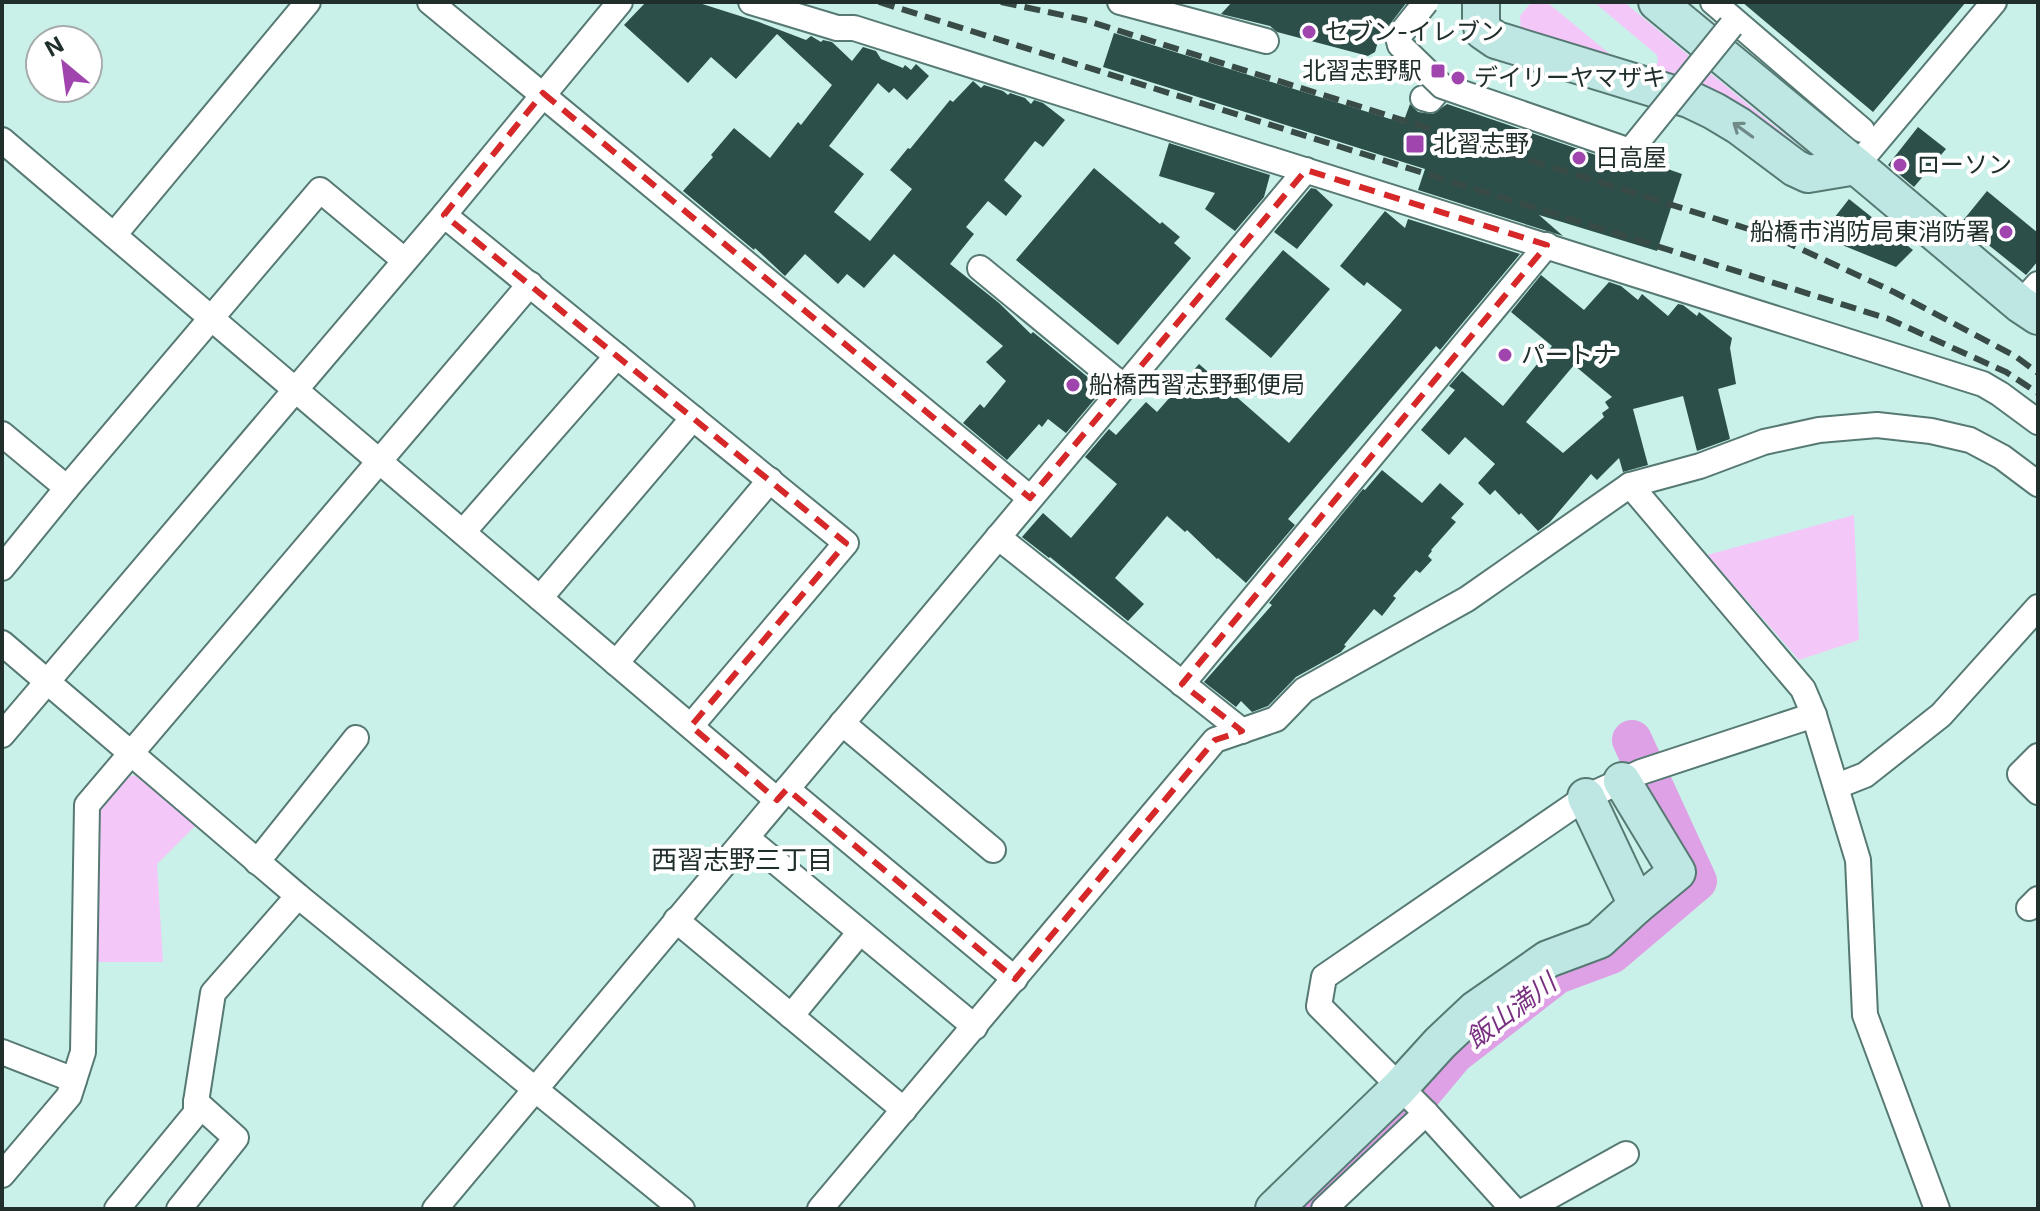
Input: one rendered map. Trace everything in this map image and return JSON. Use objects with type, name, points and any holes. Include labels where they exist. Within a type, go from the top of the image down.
[{"type":"street","points":[[114,235],[308,2]]},
{"type":"street","points":[[430,2],[1030,498]]},
{"type":"street","points":[[2,735],[444,215],[620,2]]},
{"type":"street","points":[[751,2],[837,28],[854,28],[1983,384],[2038,422]]},
{"type":"street","points":[[1120,2],[1196,11],[1266,41]]},
{"type":"street","points":[[1426,2],[1398,37],[1400,45],[1433,92],[1630,151],[1731,26]]},
{"type":"street","points":[[1481,2],[1483,31],[1496,40],[1689,99],[1739,126],[1808,174],[1856,166],[1994,2]]},
{"type":"street","points":[[1657,2],[1856,166],[2032,301]]},
{"type":"street","points":[[1713,2],[1862,130]]},
{"type":"street","points":[[2,140],[691,726],[1015,979]]},
{"type":"street","points":[[435,1209],[1306,170]]},
{"type":"street","points":[[2,568],[320,190],[404,260]]},
{"type":"street","points":[[444,215],[846,543],[691,726]]},
{"type":"street","points":[[1182,684],[1547,245]]},
{"type":"street","points":[[980,268],[1124,387]]},
{"type":"street","points":[[2,1175],[69,1096],[83,1052],[87,805],[530,284]]},
{"type":"street","points":[[463,532],[617,356]]},
{"type":"street","points":[[540,598],[693,418]]},
{"type":"street","points":[[820,1209],[1215,740],[1276,719],[1304,690],[1467,599],[1630,485],[1700,466],[1764,442],[1819,430],[1877,425],[1931,431],[1970,440],[2002,457],[2038,484]]},
{"type":"street","points":[[2,434],[67,488]]},
{"type":"street","points":[[616,663],[770,480]]},
{"type":"street","points":[[1630,485],[1803,689],[1837,786],[1858,860],[1865,1015],[1937,1209]]},
{"type":"street","points":[[998,537],[1242,731]]},
{"type":"street","points":[[1837,786],[1865,775],[1941,715],[2038,607]]},
{"type":"street","points":[[2,643],[257,862],[682,1209]]},
{"type":"street","points":[[1513,1209],[1319,1006],[1324,977],[1586,797],[1640,773],[1814,715]]},
{"type":"street","points":[[842,723],[993,850]]},
{"type":"street","points":[[257,862],[356,738]]},
{"type":"street","points":[[2038,756],[2020,774],[2038,792]]},
{"type":"street","points":[[1324,1209],[1411,1099],[1440,1043],[1475,1010],[1548,959],[1599,940],[1677,872],[1640,773]]},
{"type":"street","points":[[1586,797],[1637,905]]},
{"type":"street","points":[[747,838],[975,1027]]},
{"type":"street","points":[[117,1209],[196,1113],[213,993],[298,896]]},
{"type":"street","points":[[676,920],[904,1110]]},
{"type":"street","points":[[791,1016],[860,932]]},
{"type":"street","points":[[2,1052],[74,1080]]},
{"type":"street","points":[[1274,1209],[1411,1099]]},
{"type":"street","points":[[179,1209],[236,1138],[196,1102]]},
{"type":"street","points":[[1527,1209],[1626,1154]]},
{"type":"highlighted area","points":[[543,93],[1030,498],[1306,170],[1547,245],[1182,684],[1242,731],[1215,740],[1015,979],[787,789],[777,800],[691,726],[846,543],[444,215]]},
{"type":"shaded area","points":[[1536,2],[1548,3],[1617,60],[1521,30],[1520,16]]},
{"type":"shaded area","points":[[1594,2],[1624,2],[1796,144],[1790,151],[1651,71],[1658,62],[1657,55]]},
{"type":"shaded area","points":[[1854,515],[1859,640],[1799,660],[1707,555]]},
{"type":"shaded area","points":[[140,775],[197,824],[157,864],[163,962],[92,962],[96,810],[123,777]]},
{"type":"building","points":[[646,2],[696,2],[806,40],[811,36],[821,42],[832,42],[852,61],[863,47],[876,51],[881,59],[903,68],[905,65],[911,70],[916,64],[929,76],[907,100],[894,88],[889,93],[878,83],[829,146],[864,174],[834,212],[870,241],[912,189],[890,170],[950,100],[953,102],[973,81],[981,88],[984,85],[1008,95],[1010,93],[1025,98],[1031,104],[1034,100],[1043,103],[1065,120],[1043,147],[1035,141],[1004,180],[1022,196],[1006,216],[988,201],[966,227],[974,234],[950,264],[999,303],[1031,334],[1033,332],[1090,379],[1087,383],[1099,394],[1066,433],[1048,419],[1042,427],[1039,424],[1007,460],[963,423],[980,404],[984,408],[1006,381],[986,362],[1003,346],[894,254],[864,288],[847,274],[838,284],[805,254],[785,276],[683,191],[734,128],[770,158],[832,85],[777,34],[736,79],[711,57],[688,83],[624,25]]},
{"type":"building","points":[[1232,2],[1407,2],[1384,32],[1381,31],[1375,52],[1368,56],[1221,14]]},
{"type":"building","points":[[1742,2],[1966,2],[1873,112]]},
{"type":"building","points":[[1114,33],[1403,123],[1410,104],[1418,112],[1433,114],[1447,104],[1625,165],[1633,166],[1642,160],[1682,174],[1657,251],[1539,215],[1563,236],[1418,190],[1425,169],[1103,67]]},
{"type":"building","points":[[1918,127],[1946,149],[1914,187],[1888,165]]},
{"type":"building","points":[[1169,143],[1270,175],[1264,197],[1235,231],[1205,209],[1215,193],[1159,176]]},
{"type":"building","points":[[1094,168],[1180,237],[1174,243],[1191,258],[1118,345],[1016,260]]},
{"type":"building","points":[[1311,188],[1333,205],[1297,249],[1274,232]]},
{"type":"building","points":[[1987,191],[2038,233],[2038,261],[2026,275],[1961,223]]},
{"type":"building","points":[[1849,199],[1913,250],[1896,267],[1820,236]]},
{"type":"building","points":[[1385,211],[1405,228],[1408,219],[1520,254],[1440,350],[1436,346],[1288,519],[1295,525],[1246,583],[1167,516],[1115,578],[1144,604],[1128,621],[1022,537],[1043,513],[1071,538],[1117,484],[1085,457],[1109,429],[1116,435],[1146,402],[1157,412],[1199,364],[1289,443],[1402,310],[1367,282],[1364,286],[1340,266]]},
{"type":"building","points":[[1283,250],[1330,289],[1271,358],[1225,319]]},
{"type":"building","points":[[1541,275],[1584,310],[1609,282],[1621,286],[1638,300],[1642,294],[1668,316],[1678,304],[1697,316],[1699,312],[1732,338],[1730,348],[1736,384],[1718,389],[1730,439],[1697,451],[1683,396],[1633,409],[1648,465],[1623,472],[1619,458],[1597,480],[1591,474],[1550,522],[1538,531],[1495,490],[1490,495],[1478,483],[1495,464],[1465,437],[1449,455],[1421,430],[1455,390],[1449,386],[1462,371],[1503,406],[1552,346],[1511,312]],"holes":[[[1574,365],[1612,397],[1605,402],[1609,408],[1602,413],[1604,417],[1563,453],[1526,422]]]},
{"type":"building","points":[[1382,470],[1422,503],[1440,483],[1464,504],[1451,518],[1456,522],[1431,550],[1428,556],[1432,560],[1420,573],[1416,570],[1393,596],[1396,598],[1382,616],[1374,609],[1341,652],[1296,677],[1268,706],[1252,712],[1241,701],[1236,707],[1204,682],[1272,605],[1269,603]]},
{"type":"waterway","name":"飯山満川","points":[[1303,1209],[1408,1109],[1454,1054],[1557,974],[1611,954],[1697,881],[1632,740]]},
{"type":"railway","points":[[879,2],[1889,319],[2006,372],[2038,393]]},
{"type":"railway","points":[[1001,2],[1085,20],[1777,238],[1894,292],[2015,356],[2038,373]]},
{"type":"place","name":"セブン-イレブン","points":[[1309,32]]},
{"type":"place","name":"北習志野駅","points":[[1438,71]]},
{"type":"place","name":"デイリーヤマザキ","points":[[1458,78]]},
{"type":"place","name":"北習志野","points":[[1415,144]]},
{"type":"place","name":"日高屋","points":[[1579,158]]},
{"type":"place","name":"ローソン","points":[[1900,165]]},
{"type":"place","name":"船橋市消防局東消防署","points":[[2006,232]]},
{"type":"place","name":"パートナ","points":[[1505,355]]},
{"type":"place","name":"船橋西習志野郵便局","points":[[1073,385]]},
{"type":"district","name":"西習志野三丁目","points":[[742,860]]}]
